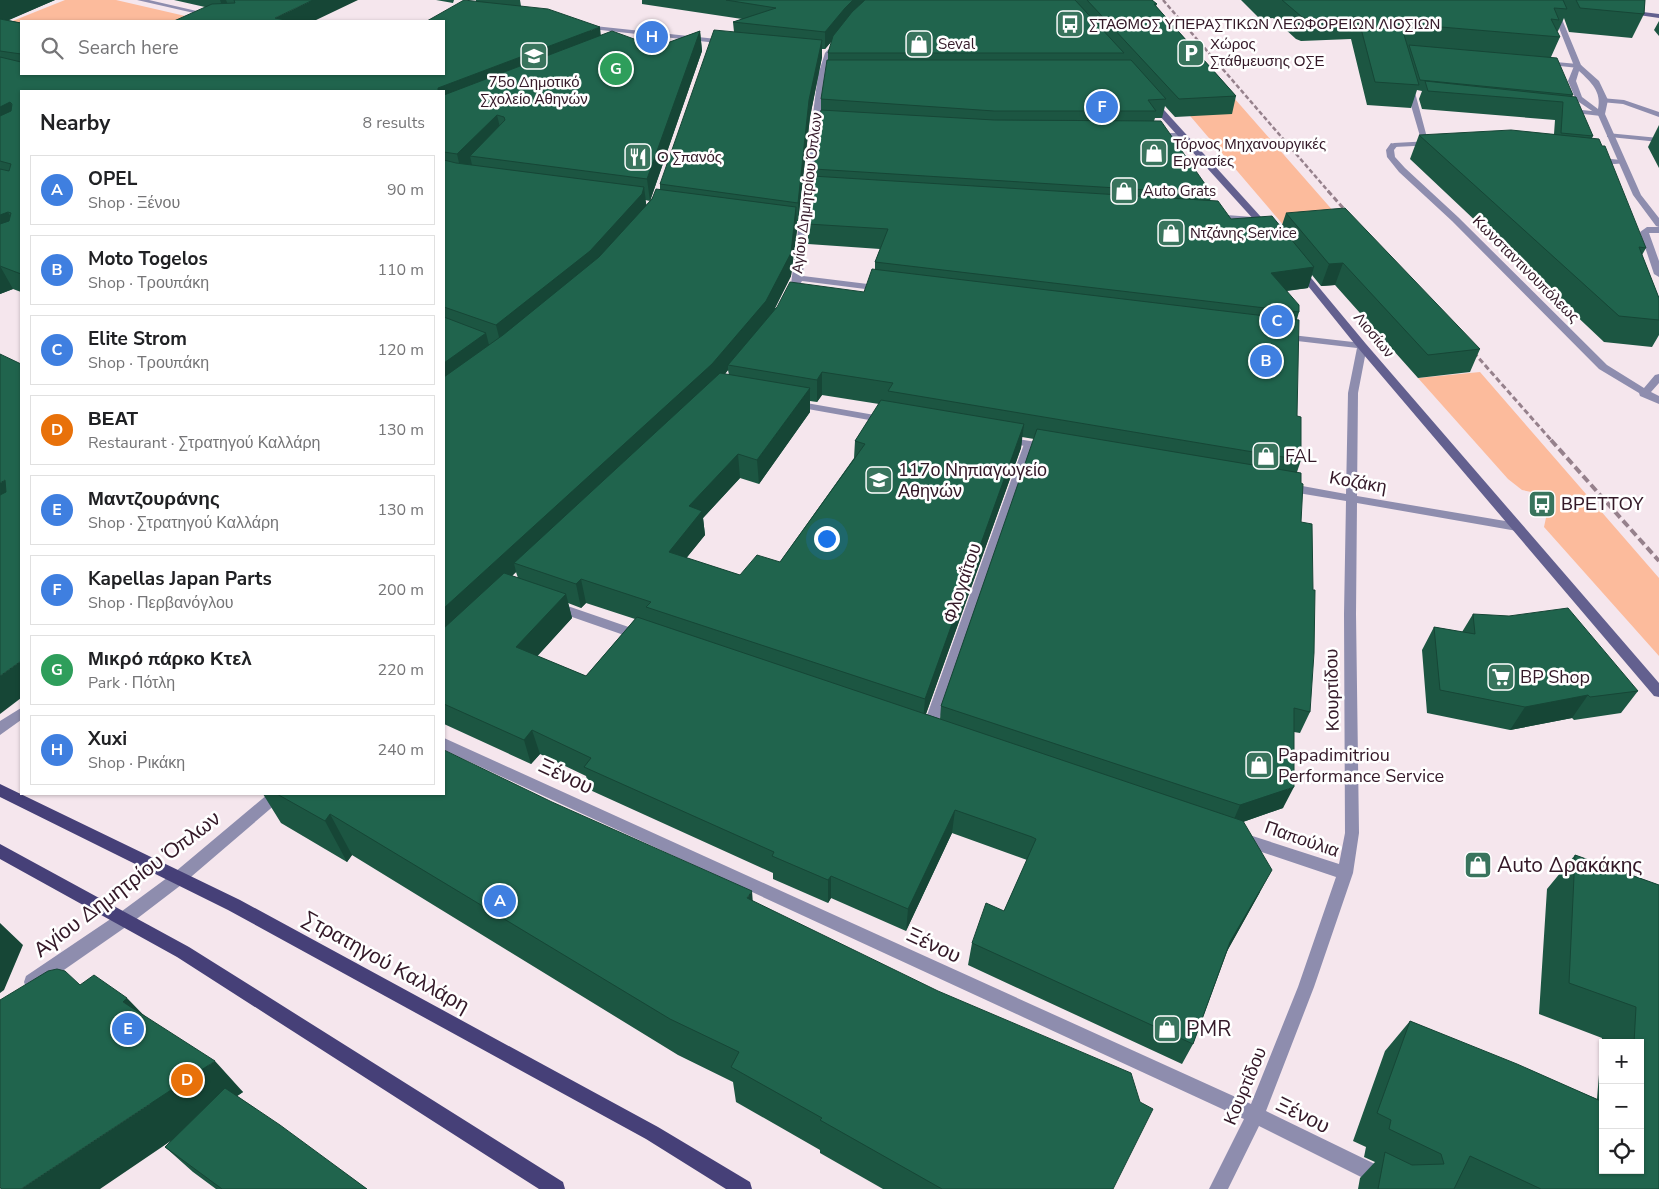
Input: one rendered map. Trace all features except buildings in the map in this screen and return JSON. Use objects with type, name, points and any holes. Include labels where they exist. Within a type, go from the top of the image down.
[{"type":"main road","points":[[1621,11],[1659,16]]},
{"type":"main road","points":[[1147,95],[1278,242]]},
{"type":"main road","name":"Λιοσίων","points":[[1290,257],[1362,346],[1659,692]]},
{"type":"main road","name":"Στρατηγού Καλλάρη","points":[[0,790],[180,877],[652,1133],[743,1189]]},
{"type":"main road","points":[[0,852],[184,952],[556,1189]]},
{"type":"street","points":[[140,0],[218,20],[229,13]]},
{"type":"street","points":[[1552,0],[1578,66],[1596,83],[1604,100],[1601,114]]},
{"type":"street","points":[[578,27],[731,43]]},
{"type":"street","points":[[629,41],[648,34]]},
{"type":"street","name":"Αγίου Δημητρίου Όπλων","points":[[791,294],[798,278],[798,226],[812,191],[819,123],[827,75],[823,53],[843,34]]},
{"type":"street","points":[[708,50],[712,41]]},
{"type":"street","points":[[1531,62],[1578,66]]},
{"type":"street","points":[[1578,66],[1572,81],[1579,98],[1601,114],[1637,194],[1659,224]]},
{"type":"street","points":[[1406,76],[1426,143],[1436,144]]},
{"type":"street","points":[[1412,94],[1421,95]]},
{"type":"street","points":[[1604,100],[1624,102],[1659,115]]},
{"type":"street","points":[[1554,109],[1601,114]]},
{"type":"street","points":[[1143,135],[1182,135]]},
{"type":"street","points":[[1610,135],[1659,140]]},
{"type":"street","name":"Κωνσταντινουπόλεως","points":[[1426,143],[1394,145],[1390,150],[1391,156],[1402,170],[1455,219],[1603,366],[1644,394],[1659,401]]},
{"type":"street","points":[[1582,158],[1621,162]]},
{"type":"street","points":[[1205,216],[1260,220]]},
{"type":"street","points":[[1659,230],[1647,230],[1644,235],[1659,274]]},
{"type":"street","points":[[798,278],[887,289]]},
{"type":"street","points":[[1275,336],[1362,346]]},
{"type":"street","name":"Κουρτίδου","points":[[1218,1189],[1255,1115],[1306,987],[1345,873],[1352,833],[1353,393],[1362,346]]},
{"type":"street","points":[[1644,394],[1659,377]]},
{"type":"street","points":[[787,403],[894,421]]},
{"type":"street","points":[[991,437],[1058,449]]},
{"type":"street","name":"Φλογαΐτου","points":[[928,733],[1030,444]]},
{"type":"street","name":"Κοζάκη","points":[[1270,485],[1517,526]]},
{"type":"street","points":[[546,603],[658,641]]},
{"type":"street","points":[[0,729],[20,714]]},
{"type":"street","name":"Ξένου","points":[[445,744],[1255,1115],[1405,1189]]},
{"type":"street","name":"Αγίου Δημητρίου Όπλων","points":[[16,994],[124,919],[180,877],[277,795]]},
{"type":"street","name":"Παπούλια","points":[[1225,833],[1345,873]]},
{"type":"shaded area","points":[[65,0],[116,0],[194,18],[190,20],[20,20],[20,40],[0,26]]},
{"type":"shaded area","points":[[1091,0],[1148,0],[1349,229],[1291,234]]},
{"type":"shaded area","points":[[1480,372],[1659,578],[1659,656],[1544,527],[1547,513],[1545,501],[1536,493],[1522,490],[1508,479],[1418,378]]},
{"type":"railway","points":[[1163,0],[1329,192]]},
{"type":"railway","points":[[1328,191],[1352,218]]},
{"type":"railway","points":[[1468,346],[1552,441]]},
{"type":"railway","points":[[1551,440],[1659,561]]},
{"type":"place","name":"ΣΤΑΘΜΟΣ ΥΠΕΡΑΣΤΙΚΩΝ ΛΕΩΦΟΡΕΙΩΝ ΛΙΟΣΙΩΝ","points":[[1070,24]]},
{"type":"place","name":"Xuxi","points":[[652,37]]},
{"type":"place","name":"Seval","points":[[919,44]]},
{"type":"place","name":"Χώρος Στάθμευσης ΟΣΕ","points":[[1191,53]]},
{"type":"place","name":"75ο Δημοτικό Σχολείο Αθηνών","points":[[534,56]]},
{"type":"place","name":"Μικρό πάρκο Κτελ","points":[[616,69]]},
{"type":"place","name":"Kapellas Japan Parts","points":[[1102,107]]},
{"type":"place","name":"Τόρνος Μηχανουργικές Εργασίες","points":[[1154,153]]},
{"type":"place","name":"Ο Σπανός","points":[[638,157]]},
{"type":"place","name":"Auto Grats","points":[[1124,191]]},
{"type":"place","name":"Ντζάνης Service","points":[[1171,233]]},
{"type":"place","name":"Elite Strom","points":[[1277,321]]},
{"type":"place","name":"Moto Togelos","points":[[1266,361]]},
{"type":"place","name":"FAL","points":[[1266,456]]},
{"type":"place","name":"117ο Νηπιαγωγείο Αθηνών","points":[[879,480]]},
{"type":"place","name":"ΒΡΕΤΤΟΥ","points":[[1542,504]]},
{"type":"place","name":"BP Shop","points":[[1501,677]]},
{"type":"place","name":"Papadimitriou Performance Service","points":[[1259,765]]},
{"type":"place","name":"Auto Δρακάκης","points":[[1478,865]]},
{"type":"place","name":"OPEL","points":[[500,901]]},
{"type":"place","name":"Μαντζουράνης","points":[[128,1029]]},
{"type":"place","name":"PMR","points":[[1167,1029]]},
{"type":"place","name":"ΒΕΑΤ","points":[[187,1080]]}]
